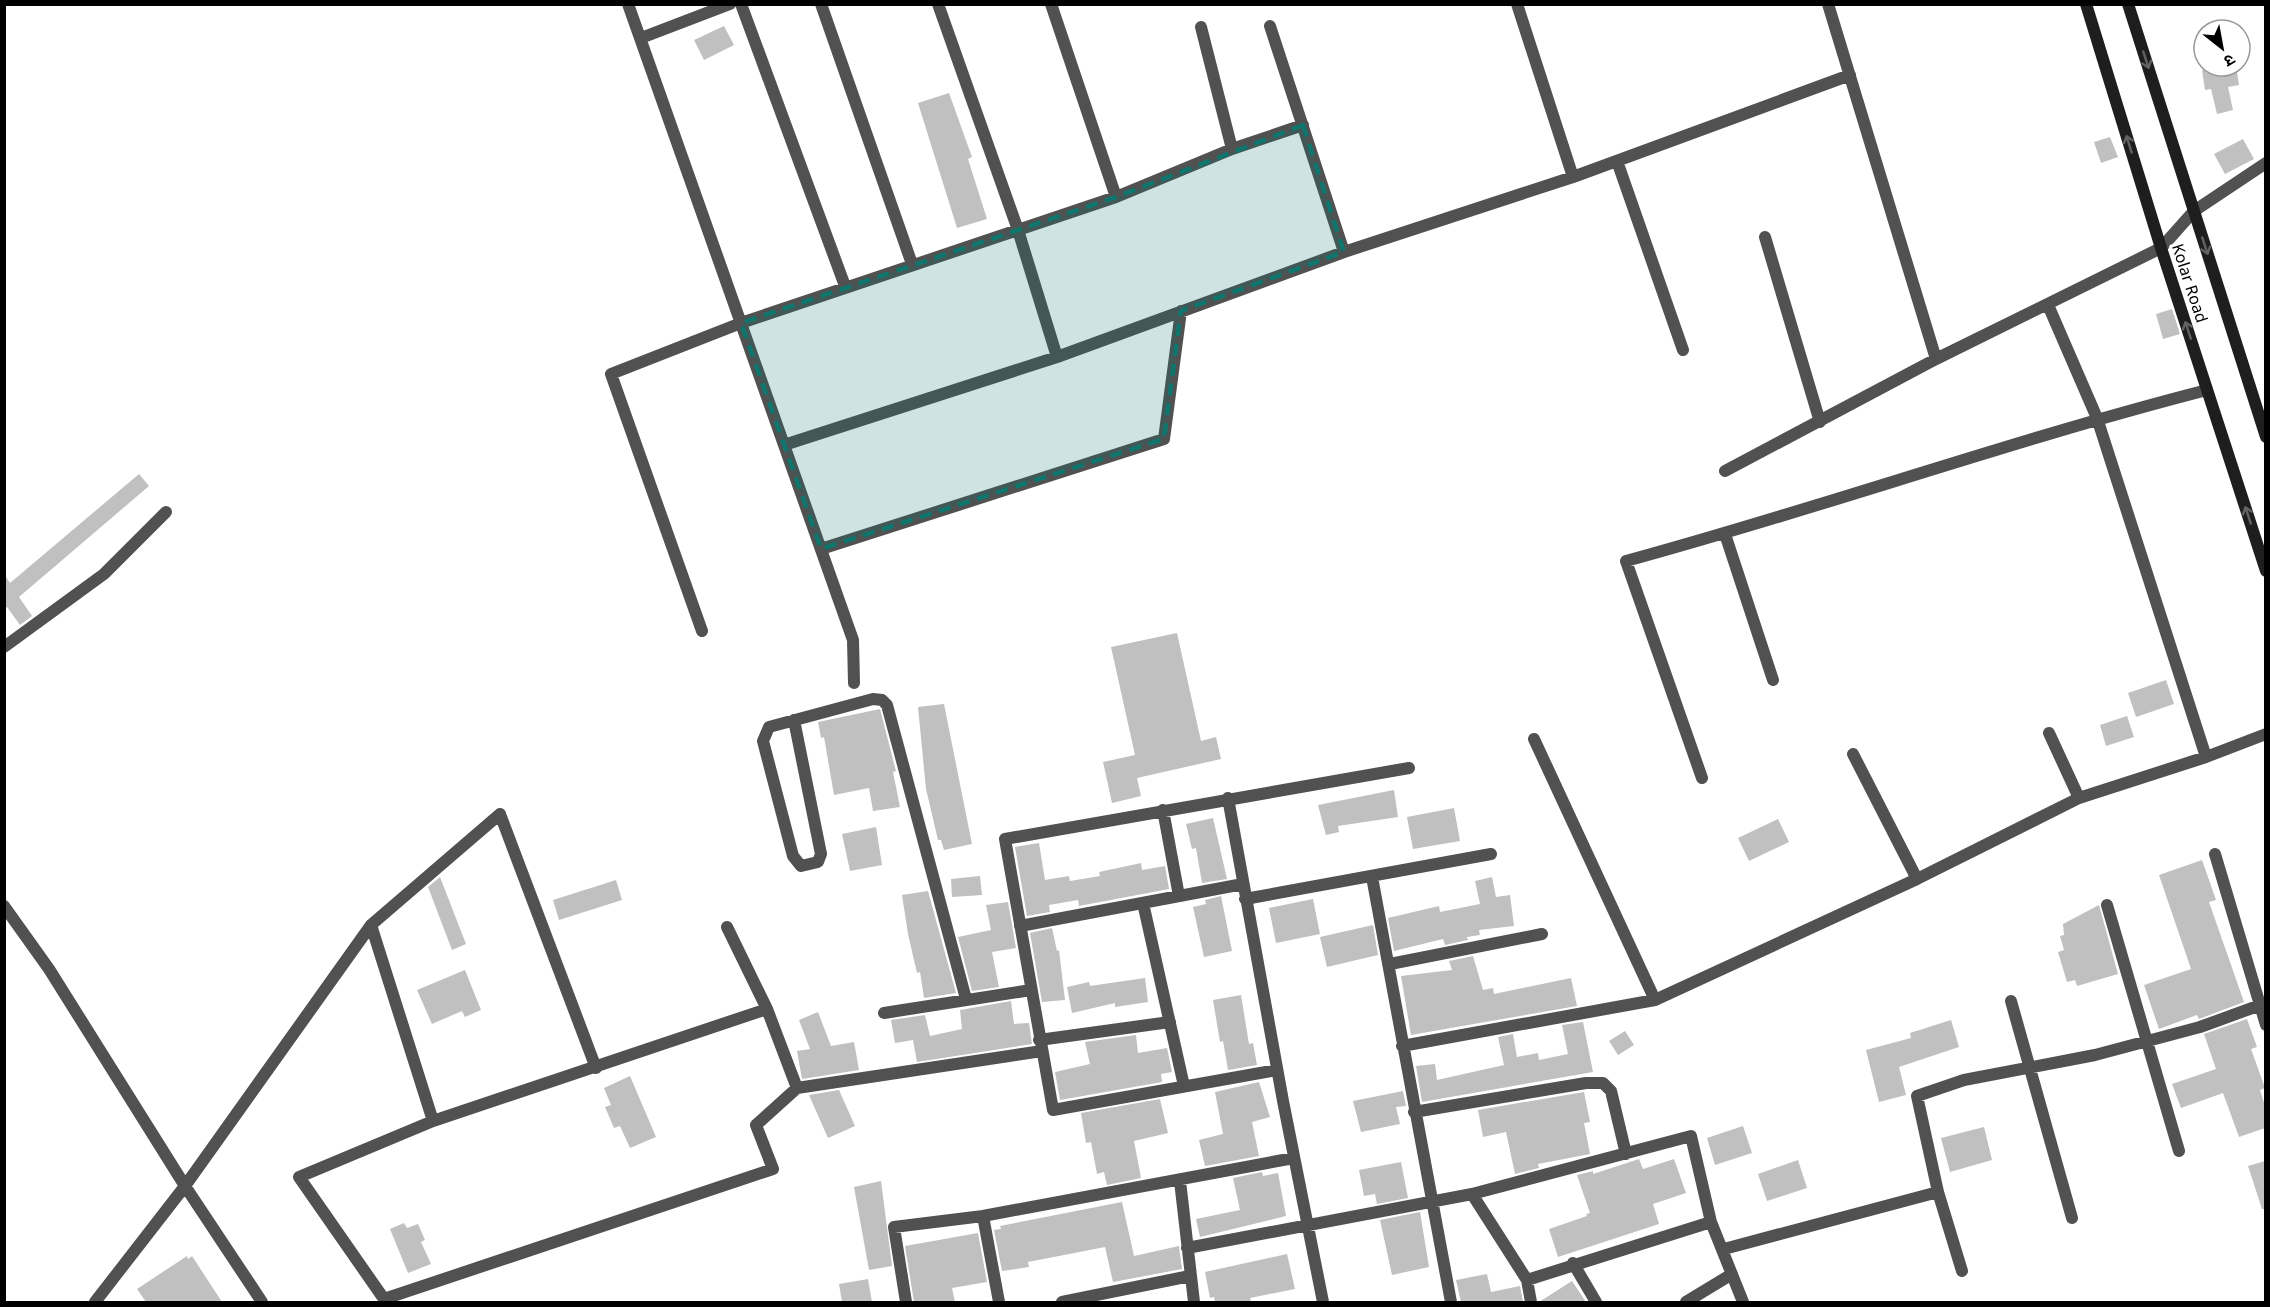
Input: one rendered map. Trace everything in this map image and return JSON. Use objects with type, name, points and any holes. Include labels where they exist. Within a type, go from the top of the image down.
[{"type":"main road","name":"Kolar Road","points":[[2086,4],[2161,248],[2265,571]]},
{"type":"main road","name":"Kolar Road","points":[[2128,4],[2265,437]]},
{"type":"street","points":[[628,4],[853,640],[854,683]]},
{"type":"street","points":[[641,38],[730,4]]},
{"type":"street","points":[[741,4],[845,286]]},
{"type":"street","points":[[821,4],[912,264]]},
{"type":"street","points":[[938,4],[1018,230],[1057,357]]},
{"type":"street","points":[[1051,4],[1116,197]]},
{"type":"street","points":[[1517,4],[1573,177]]},
{"type":"street","points":[[1828,4],[1936,359]]},
{"type":"street","points":[[1270,26],[1344,252]]},
{"type":"street","points":[[1201,27],[1232,149]]},
{"type":"street","points":[[784,445],[1057,357],[1344,252],[1573,177],[1850,75]]},
{"type":"street","points":[[702,631],[611,374],[741,323],[845,286],[1116,197],[1232,149],[1303,125]]},
{"type":"street","points":[[1617,160],[1683,350]]},
{"type":"street","points":[[1725,471],[1936,359],[2161,248],[2194,211],[2265,163]]},
{"type":"street","points":[[1765,237],[1820,422]]},
{"type":"street","points":[[2048,305],[2097,418],[2206,757]]},
{"type":"street","points":[[821,549],[1164,439],[1181,311]]},
{"type":"street","points":[[1702,778],[1626,561],[1725,534],[2097,418],[2207,390]]},
{"type":"street","points":[[4,647],[104,574],[166,512]]},
{"type":"street","points":[[1725,534],[1773,680]]},
{"type":"street","points":[[794,720],[821,854],[818,862],[812,866],[801,866],[793,856],[763,741],[769,727],[794,720],[873,699],[882,700],[887,705],[966,999]]},
{"type":"street","points":[[2049,734],[2079,798]]},
{"type":"street","points":[[1402,1046],[1655,1000],[1917,879],[2079,798],[2206,757],[2265,734]]},
{"type":"street","points":[[1534,739],[1655,1000]]},
{"type":"street","points":[[1853,754],[1917,879]]},
{"type":"street","points":[[1277,1070],[1053,1110],[1005,839],[1409,768]]},
{"type":"street","points":[[1228,798],[1277,1070],[1323,1302]]},
{"type":"street","points":[[1163,810],[1179,896]]},
{"type":"street","points":[[95,1302],[185,1186],[371,925],[500,814],[596,1068]]},
{"type":"street","points":[[1245,899],[1491,854]]},
{"type":"street","points":[[2214,854],[2262,1004],[2265,1026]]},
{"type":"street","points":[[1372,877],[1451,1302]]},
{"type":"street","points":[[1020,926],[1243,884]]},
{"type":"street","points":[[1143,903],[1184,1086]]},
{"type":"street","points":[[2107,905],[2179,1151]]},
{"type":"street","points":[[4,906],[49,969],[185,1186],[262,1302]]},
{"type":"street","points":[[371,925],[433,1121]]},
{"type":"street","points":[[727,927],[767,1009],[797,1088]]},
{"type":"street","points":[[1390,964],[1542,934]]},
{"type":"street","points":[[884,1013],[1031,990]]},
{"type":"street","points":[[2011,1001],[2072,1218]]},
{"type":"street","points":[[1962,1271],[1938,1192],[1917,1096],[1964,1080],[2094,1055],[2200,1027],[2262,1004]]},
{"type":"street","points":[[767,1009],[433,1121],[299,1177],[384,1299],[773,1169],[756,1125],[797,1088],[1170,1022]]},
{"type":"street","points":[[1414,1112],[1586,1083],[1603,1083],[1611,1091],[1626,1154]]},
{"type":"street","points":[[1187,1248],[1307,1223],[1472,1194],[1691,1136],[1711,1222],[1724,1249],[1743,1302]]},
{"type":"street","points":[[906,1302],[894,1227],[983,1216],[1294,1158]]},
{"type":"street","points":[[1180,1181],[1194,1302]]},
{"type":"street","points":[[1724,1249],[1938,1192]]},
{"type":"street","points":[[1472,1194],[1527,1280],[1531,1302]]},
{"type":"street","points":[[983,1216],[999,1302]]},
{"type":"street","points":[[1527,1280],[1573,1263],[1711,1222]]},
{"type":"street","points":[[1573,1263],[1596,1302]]},
{"type":"street","points":[[1686,1302],[1732,1274]]},
{"type":"street","points":[[1067,1302],[1190,1276]]},
{"type":"highlighted area","points":[[1303,125],[1344,252],[1181,311],[1164,439],[821,549],[741,323],[1116,197]]},
{"type":"building","points":[[724,26],[734,45],[704,60],[694,40]]},
{"type":"building","points":[[2203,78],[2238,78],[2239,85],[2228,87],[2233,110],[2217,114],[2211,89],[2205,90]]},
{"type":"building","points":[[949,93],[972,157],[968,159],[987,219],[957,228],[918,103]]},
{"type":"building","points":[[2110,137],[2118,157],[2101,163],[2094,142]]},
{"type":"building","points":[[2243,139],[2254,159],[2225,174],[2214,154]]},
{"type":"building","points":[[2172,309],[2180,334],[2163,339],[2156,314]]},
{"type":"building","points":[[139,474],[149,486],[19,597],[32,616],[20,625],[7,607],[4,609],[4,574],[10,583]]},
{"type":"building","points":[[1177,633],[1201,741],[1216,737],[1221,759],[1137,778],[1141,796],[1112,803],[1103,762],[1135,755],[1111,647]]},
{"type":"building","points":[[2166,680],[2174,704],[2136,717],[2128,693]]},
{"type":"building","points":[[944,704],[972,844],[944,850],[941,840],[938,840],[926,789],[918,707]]},
{"type":"building","points":[[880,709],[896,771],[893,772],[900,807],[873,811],[869,788],[834,795],[824,737],[821,738],[818,722]]},
{"type":"building","points":[[2127,716],[2134,737],[2106,746],[2100,725]]},
{"type":"building","points":[[1394,790],[1398,817],[1338,826],[1339,832],[1326,835],[1318,805]]},
{"type":"building","points":[[1454,808],[1460,841],[1413,849],[1407,817]]},
{"type":"building","points":[[1213,818],[1227,879],[1202,883],[1196,848],[1192,849],[1186,824]]},
{"type":"building","points":[[1778,819],[1789,842],[1749,861],[1738,838]]},
{"type":"building","points":[[876,827],[882,865],[850,871],[842,834]]},
{"type":"building","points":[[1039,843],[1045,880],[1069,876],[1070,881],[1100,876],[1099,872],[1141,863],[1142,870],[1165,866],[1169,889],[1079,906],[1078,900],[1049,905],[1050,912],[1027,916],[1015,847]]},
{"type":"building","points":[[2202,860],[2216,900],[2209,902],[2244,1002],[2199,1019],[2197,1015],[2159,1029],[2144,985],[2191,969],[2159,875]]},
{"type":"building","points":[[980,876],[982,895],[952,897],[951,879]]},
{"type":"building","points":[[440,877],[466,944],[452,950],[428,887]]},
{"type":"building","points":[[1492,877],[1496,897],[1510,895],[1514,926],[1479,930],[1480,935],[1445,945],[1443,939],[1394,951],[1388,918],[1439,906],[1440,912],[1480,904],[1475,881]]},
{"type":"building","points":[[616,880],[622,900],[559,920],[553,900]]},
{"type":"building","points":[[928,891],[956,993],[924,998],[920,972],[917,973],[908,934],[902,895]]},
{"type":"building","points":[[1221,896],[1232,951],[1204,957],[1193,907],[1206,904],[1205,900]]},
{"type":"building","points":[[1313,899],[1320,934],[1276,943],[1269,908]]},
{"type":"building","points":[[1008,902],[1016,948],[992,952],[999,987],[972,991],[958,937],[991,930],[986,905]]},
{"type":"building","points":[[2099,905],[2118,974],[2077,986],[2075,980],[2067,982],[2058,952],[2064,950],[2060,936],[2064,935],[2063,924]]},
{"type":"building","points":[[1373,925],[1378,955],[1327,967],[1320,937]]},
{"type":"building","points":[[1052,928],[1057,951],[1059,950],[1065,1000],[1042,1002],[1030,933]]},
{"type":"building","points":[[1473,956],[1483,990],[1493,988],[1494,994],[1571,978],[1577,1006],[1411,1035],[1401,976],[1452,970],[1449,961]]},
{"type":"building","points":[[465,970],[481,1010],[465,1017],[462,1011],[432,1024],[417,990]]},
{"type":"building","points":[[1145,978],[1148,1002],[1115,1007],[1115,1003],[1072,1013],[1067,987],[1089,982],[1090,986]]},
{"type":"building","points":[[1241,995],[1249,1044],[1253,1043],[1257,1065],[1228,1070],[1223,1041],[1220,1042],[1213,1000]]},
{"type":"building","points":[[1011,1001],[1014,1024],[1029,1023],[1032,1044],[917,1062],[913,1040],[895,1043],[891,1020],[925,1015],[930,1036],[962,1029],[960,1010]]},
{"type":"building","points":[[818,1012],[831,1046],[854,1042],[859,1070],[802,1079],[797,1051],[810,1049],[799,1020]]},
{"type":"building","points":[[2247,1019],[2257,1047],[2251,1049],[2265,1088],[2260,1090],[2265,1106],[2265,1128],[2239,1137],[2223,1093],[2181,1108],[2172,1084],[2216,1069],[2204,1034]]},
{"type":"building","points":[[1951,1020],[1959,1047],[1899,1067],[1906,1095],[1879,1102],[1866,1050],[1911,1038],[1910,1033]]},
{"type":"building","points":[[1583,1022],[1593,1072],[1422,1102],[1416,1066],[1435,1064],[1437,1080],[1504,1065],[1498,1037],[1513,1034],[1517,1057],[1538,1053],[1539,1060],[1568,1054],[1562,1025]]},
{"type":"building","points":[[1625,1031],[1634,1045],[1618,1055],[1609,1041]]},
{"type":"building","points":[[1136,1035],[1138,1053],[1167,1048],[1172,1072],[1161,1074],[1162,1082],[1060,1100],[1055,1072],[1090,1064],[1085,1042]]},
{"type":"building","points":[[630,1076],[656,1137],[630,1148],[620,1126],[614,1128],[605,1107],[611,1105],[604,1088]]},
{"type":"building","points":[[1259,1082],[1270,1117],[1252,1122],[1259,1156],[1205,1166],[1199,1140],[1223,1134],[1215,1092]]},
{"type":"building","points":[[839,1090],[855,1126],[828,1138],[809,1095]]},
{"type":"building","points":[[1403,1091],[1406,1106],[1396,1107],[1400,1124],[1361,1132],[1353,1101]]},
{"type":"building","points":[[1584,1092],[1590,1122],[1584,1123],[1590,1154],[1538,1164],[1539,1168],[1515,1174],[1506,1132],[1483,1137],[1478,1110]]},
{"type":"building","points":[[1160,1099],[1168,1133],[1134,1141],[1141,1178],[1107,1185],[1104,1172],[1097,1174],[1091,1142],[1086,1143],[1081,1113]]},
{"type":"building","points":[[1743,1126],[1752,1153],[1715,1165],[1707,1138]]},
{"type":"building","points":[[1984,1127],[1992,1160],[1950,1172],[1941,1138]]},
{"type":"building","points":[[1639,1159],[1643,1169],[1674,1159],[1686,1193],[1653,1204],[1659,1224],[1558,1257],[1549,1229],[1590,1213],[1577,1175],[1593,1171],[1593,1174]]},
{"type":"building","points":[[1798,1160],[1807,1188],[1767,1201],[1758,1174]]},
{"type":"building","points":[[2265,1161],[2265,1209],[2262,1209],[2248,1166]]},
{"type":"building","points":[[1401,1162],[1408,1198],[1377,1204],[1375,1194],[1364,1196],[1359,1170]]},
{"type":"building","points":[[1262,1172],[1263,1176],[1278,1173],[1286,1216],[1200,1237],[1196,1219],[1240,1210],[1233,1178]]},
{"type":"building","points":[[881,1181],[892,1266],[869,1270],[854,1187]]},
{"type":"building","points":[[1122,1202],[1134,1256],[1179,1246],[1182,1269],[1113,1282],[1105,1247],[1028,1262],[1029,1267],[1002,1271],[994,1230],[1001,1229],[1000,1226]]},
{"type":"building","points":[[1420,1212],[1429,1267],[1392,1275],[1380,1220]]},
{"type":"building","points":[[404,1223],[407,1228],[418,1224],[425,1240],[421,1242],[431,1264],[408,1273],[390,1229]]},
{"type":"building","points":[[978,1233],[987,1282],[952,1288],[955,1302],[914,1302],[905,1246]]},
{"type":"building","points":[[1287,1254],[1295,1289],[1250,1298],[1251,1302],[1215,1302],[1214,1297],[1210,1298],[1205,1272]]},
{"type":"building","points":[[187,1256],[188,1259],[192,1256],[222,1302],[146,1302],[137,1289]]},
{"type":"building","points":[[1487,1274],[1491,1292],[1520,1286],[1523,1302],[1461,1302],[1456,1280]]},
{"type":"building","points":[[868,1279],[872,1302],[842,1302],[839,1284]]},
{"type":"building","points":[[1572,1281],[1586,1302],[1539,1302]]}]
